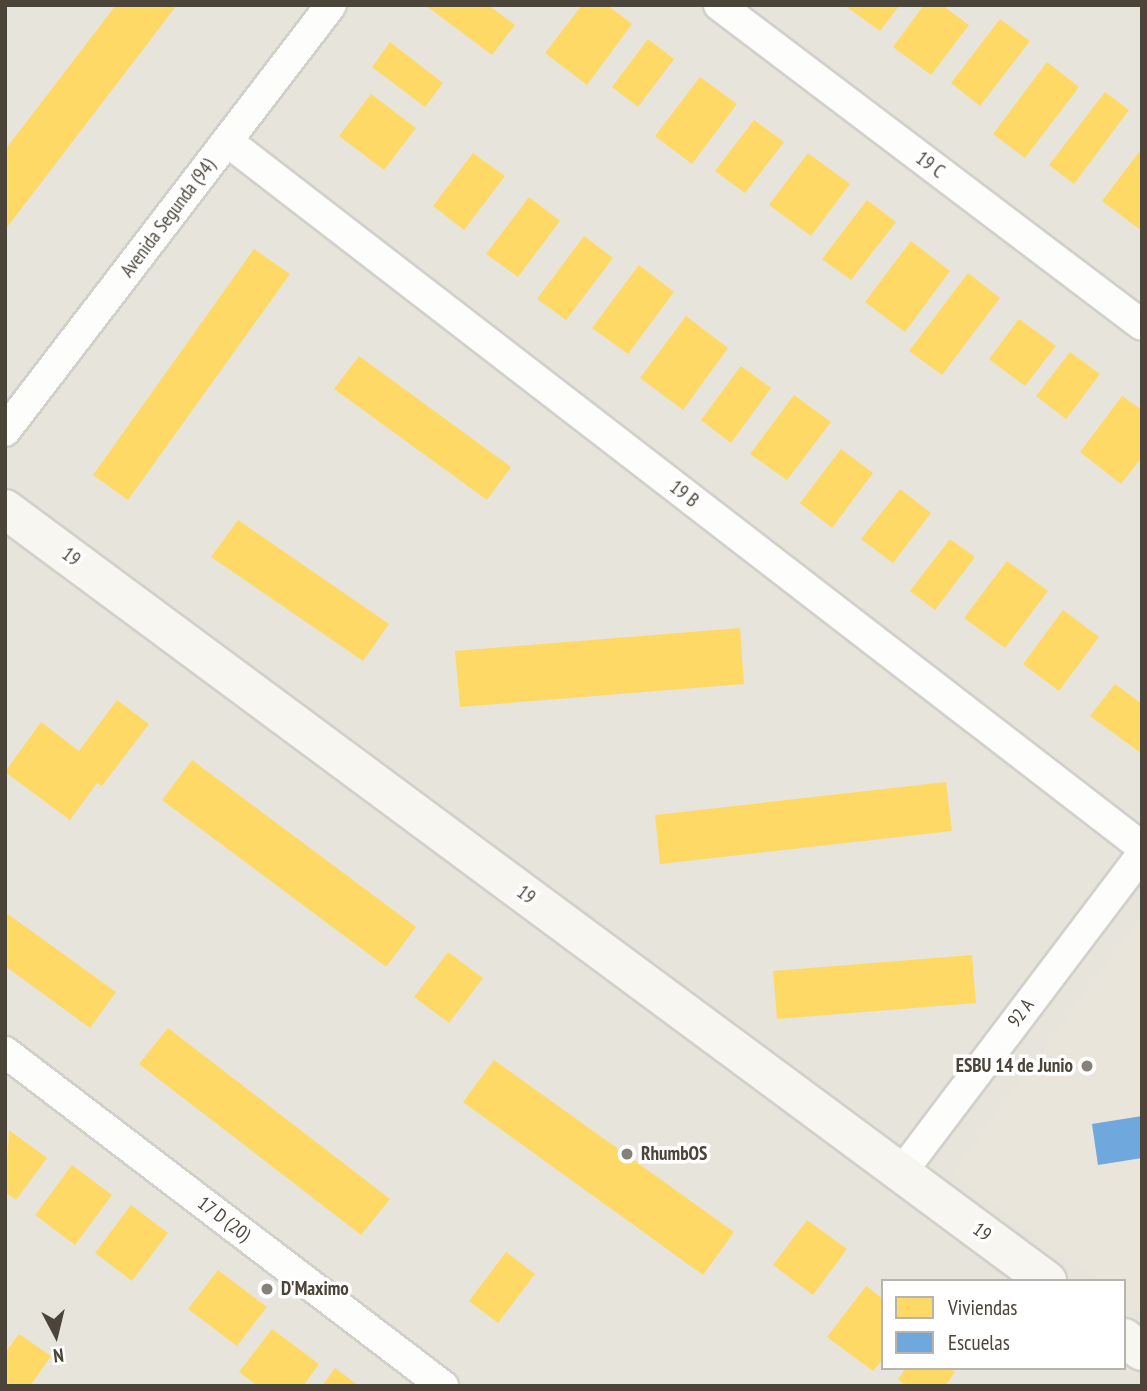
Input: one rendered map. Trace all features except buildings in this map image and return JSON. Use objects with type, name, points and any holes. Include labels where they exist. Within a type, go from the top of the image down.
[{"type":"street","name":"Avenida Segunda (94)","points":[[5,431],[331,5]]},
{"type":"street","name":"19 C","points":[[719,5],[1142,325]]},
{"type":"street","name":"19 B","points":[[227,141],[1142,847]]},
{"type":"street","name":"19","points":[[5,509],[1044,1279]]},
{"type":"street","name":"92 A","points":[[901,1173],[1142,854]]},
{"type":"street","name":"17 D (20)","points":[[5,1052],[443,1386]]},
{"type":"street","points":[[1126,1339],[1142,1351]]},
{"type":"shaded area","points":[[5,5],[1142,5],[1142,1386],[5,1386]]},
{"type":"shaded area","name":"ESBU 14 de Junio","points":[[1142,917],[1142,1311],[1126,1300],[1126,1279],[1097,1279],[953,1174]]},
{"type":"place","name":"ESBU 14 de Junio","points":[[1087,1066]]},
{"type":"place","name":"RhumbOS","points":[[627,1154]]},
{"type":"place","name":"D'Maximo","points":[[267,1289]]}]
